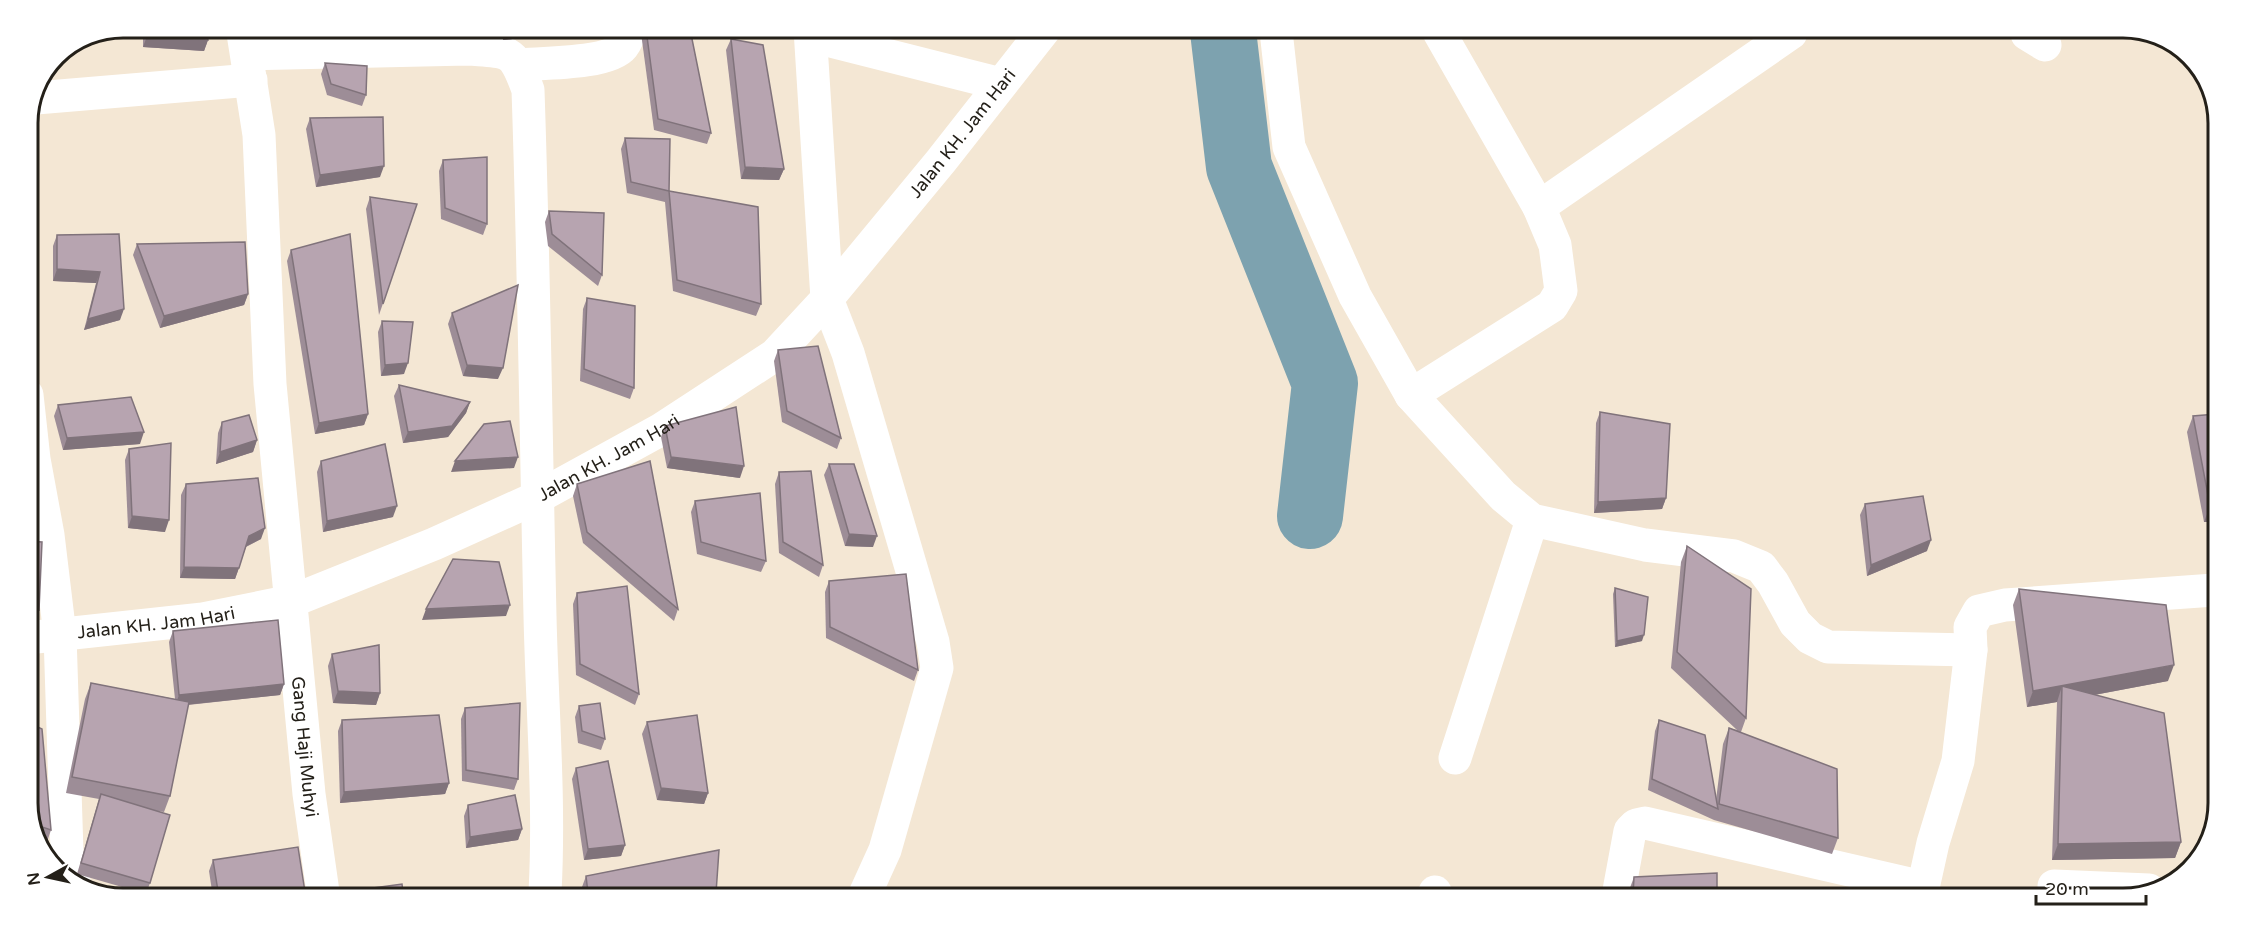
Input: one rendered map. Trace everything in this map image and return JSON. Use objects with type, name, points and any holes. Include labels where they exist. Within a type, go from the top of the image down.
[{"type":"street","points":[[519,65],[593,59],[610,55],[623,47],[627,37]]},
{"type":"street","points":[[810,37],[827,299],[848,353],[933,642],[937,668],[885,850],[868,888]]},
{"type":"street","points":[[828,37],[1008,76]]},
{"type":"street","name":"Jalan KH. Jam Hari","points":[[38,637],[202,619],[292,601],[434,544],[538,497],[660,430],[775,355],[827,299],[941,161],[1039,37]]},
{"type":"street","points":[[1277,37],[1289,147],[1355,296],[1411,395],[1503,496],[1532,520],[1645,545],[1734,556],[1761,567],[1773,583],[1795,623],[1810,638],[1828,647],[1971,650]]},
{"type":"street","points":[[1411,395],[1552,306],[1561,291],[1555,245],[1539,207],[1443,37]]},
{"type":"street","points":[[1539,207],[1785,37]]},
{"type":"street","points":[[42,97],[246,54],[398,40],[507,53],[519,65],[528,90],[535,285],[538,497],[548,845],[545,888]]},
{"type":"street","name":"Gang Haji Muhyi","points":[[246,54],[259,135],[270,384],[309,794],[322,888]]},
{"type":"street","points":[[38,481],[48,535],[60,635],[67,847]]},
{"type":"street","points":[[1455,758],[1532,520]]},
{"type":"street","points":[[1923,888],[1933,843],[1958,760],[1971,650],[1970,627],[1979,611],[2005,605],[2208,590]]},
{"type":"street","points":[[1619,888],[1630,831],[1636,825],[1645,823],[1906,888]]},
{"type":"street","points":[[2054,886],[2102,888]]},
{"type":"building","points":[[162,37],[207,37],[208,40]]},
{"type":"building","points":[[647,37],[692,37],[711,133],[658,119]]},
{"type":"building","points":[[731,39],[763,45],[784,169],[745,167]]},
{"type":"building","points":[[325,63],[367,66],[366,95],[331,84]]},
{"type":"building","points":[[383,117],[384,166],[320,175],[310,118]]},
{"type":"building","points":[[625,138],[670,139],[669,191],[631,182]]},
{"type":"building","points":[[487,157],[487,224],[445,208],[443,160]]},
{"type":"building","points":[[669,191],[758,207],[761,304],[677,280]]},
{"type":"building","points":[[370,197],[417,204],[383,304]]},
{"type":"building","points":[[549,211],[604,213],[602,275],[552,234]]},
{"type":"building","points":[[119,234],[124,309],[88,319],[100,272],[57,269],[57,235]]},
{"type":"building","points":[[350,234],[368,414],[319,423],[291,250]]},
{"type":"building","points":[[245,242],[248,294],[164,316],[137,244]]},
{"type":"building","points":[[518,285],[503,368],[467,365],[452,313]]},
{"type":"building","points":[[587,298],[635,306],[634,388],[584,369]]},
{"type":"building","points":[[382,321],[413,322],[408,363],[385,365]]},
{"type":"building","points":[[818,346],[841,438],[787,411],[778,350]]},
{"type":"building","points":[[399,385],[470,402],[452,426],[408,432]]},
{"type":"building","points":[[131,397],[144,432],[67,438],[58,405]]},
{"type":"building","points":[[736,407],[744,466],[671,457],[665,426]]},
{"type":"building","points":[[1600,412],[1670,424],[1666,498],[1598,502]]},
{"type":"building","points":[[249,415],[257,440],[220,452],[222,422]]},
{"type":"building","points":[[2208,415],[2208,495],[2193,416]]},
{"type":"building","points":[[510,421],[518,457],[455,461],[484,424]]},
{"type":"building","points":[[171,443],[169,520],[132,516],[129,449]]},
{"type":"building","points":[[385,444],[397,506],[327,521],[321,461]]},
{"type":"building","points":[[650,461],[678,609],[587,532],[577,484]]},
{"type":"building","points":[[829,464],[854,464],[877,536],[849,534]]},
{"type":"building","points":[[811,471],[823,565],[783,542],[779,472]]},
{"type":"building","points":[[258,478],[265,528],[249,536],[239,568],[184,567],[186,484]]},
{"type":"building","points":[[760,493],[766,561],[701,542],[695,501]]},
{"type":"building","points":[[1923,496],[1931,540],[1871,565],[1865,504]]},
{"type":"building","points":[[38,542],[42,542],[38,610]]},
{"type":"building","points":[[1687,546],[1751,589],[1746,718],[1677,652]]},
{"type":"building","points":[[453,559],[499,562],[510,605],[426,609]]},
{"type":"building","points":[[906,574],[918,670],[830,627],[829,581]]},
{"type":"building","points":[[627,586],[639,694],[580,664],[577,593]]},
{"type":"building","points":[[1615,588],[1648,597],[1644,635],[1617,641]]},
{"type":"building","points":[[2019,589],[2166,605],[2174,665],[2033,691]]},
{"type":"building","points":[[278,620],[284,684],[179,695],[173,631]]},
{"type":"building","points":[[379,645],[380,693],[338,691],[332,654]]},
{"type":"building","points":[[91,683],[189,702],[170,796],[72,777]]},
{"type":"building","points":[[2062,686],[2164,713],[2181,842],[2058,844]]},
{"type":"building","points":[[520,703],[518,779],[466,770],[465,708]]},
{"type":"building","points":[[600,703],[605,739],[582,731],[579,706]]},
{"type":"building","points":[[439,715],[449,783],[344,792],[342,720]]},
{"type":"building","points":[[697,715],[708,793],[661,788],[647,722]]},
{"type":"building","points":[[1659,720],[1705,735],[1718,809],[1652,779]]},
{"type":"building","points":[[38,727],[42,729],[51,830],[41,827],[39,819]]},
{"type":"building","points":[[1729,728],[1837,769],[1838,838],[1719,804]]},
{"type":"building","points":[[608,761],[625,845],[588,849],[576,768]]},
{"type":"building","points":[[101,794],[170,815],[150,883],[81,863]]},
{"type":"building","points":[[515,795],[522,829],[470,837],[468,805]]},
{"type":"building","points":[[298,847],[304,888],[218,888],[213,860]]},
{"type":"building","points":[[719,850],[716,888],[587,888],[586,876]]},
{"type":"building","points":[[1717,873],[1717,888],[1633,888],[1634,877]]},
{"type":"building","points":[[402,884],[402,888],[372,888]]},
{"type":"waterway","points":[[1224,37],[1239,167],[1325,383],[1310,516]]}]
